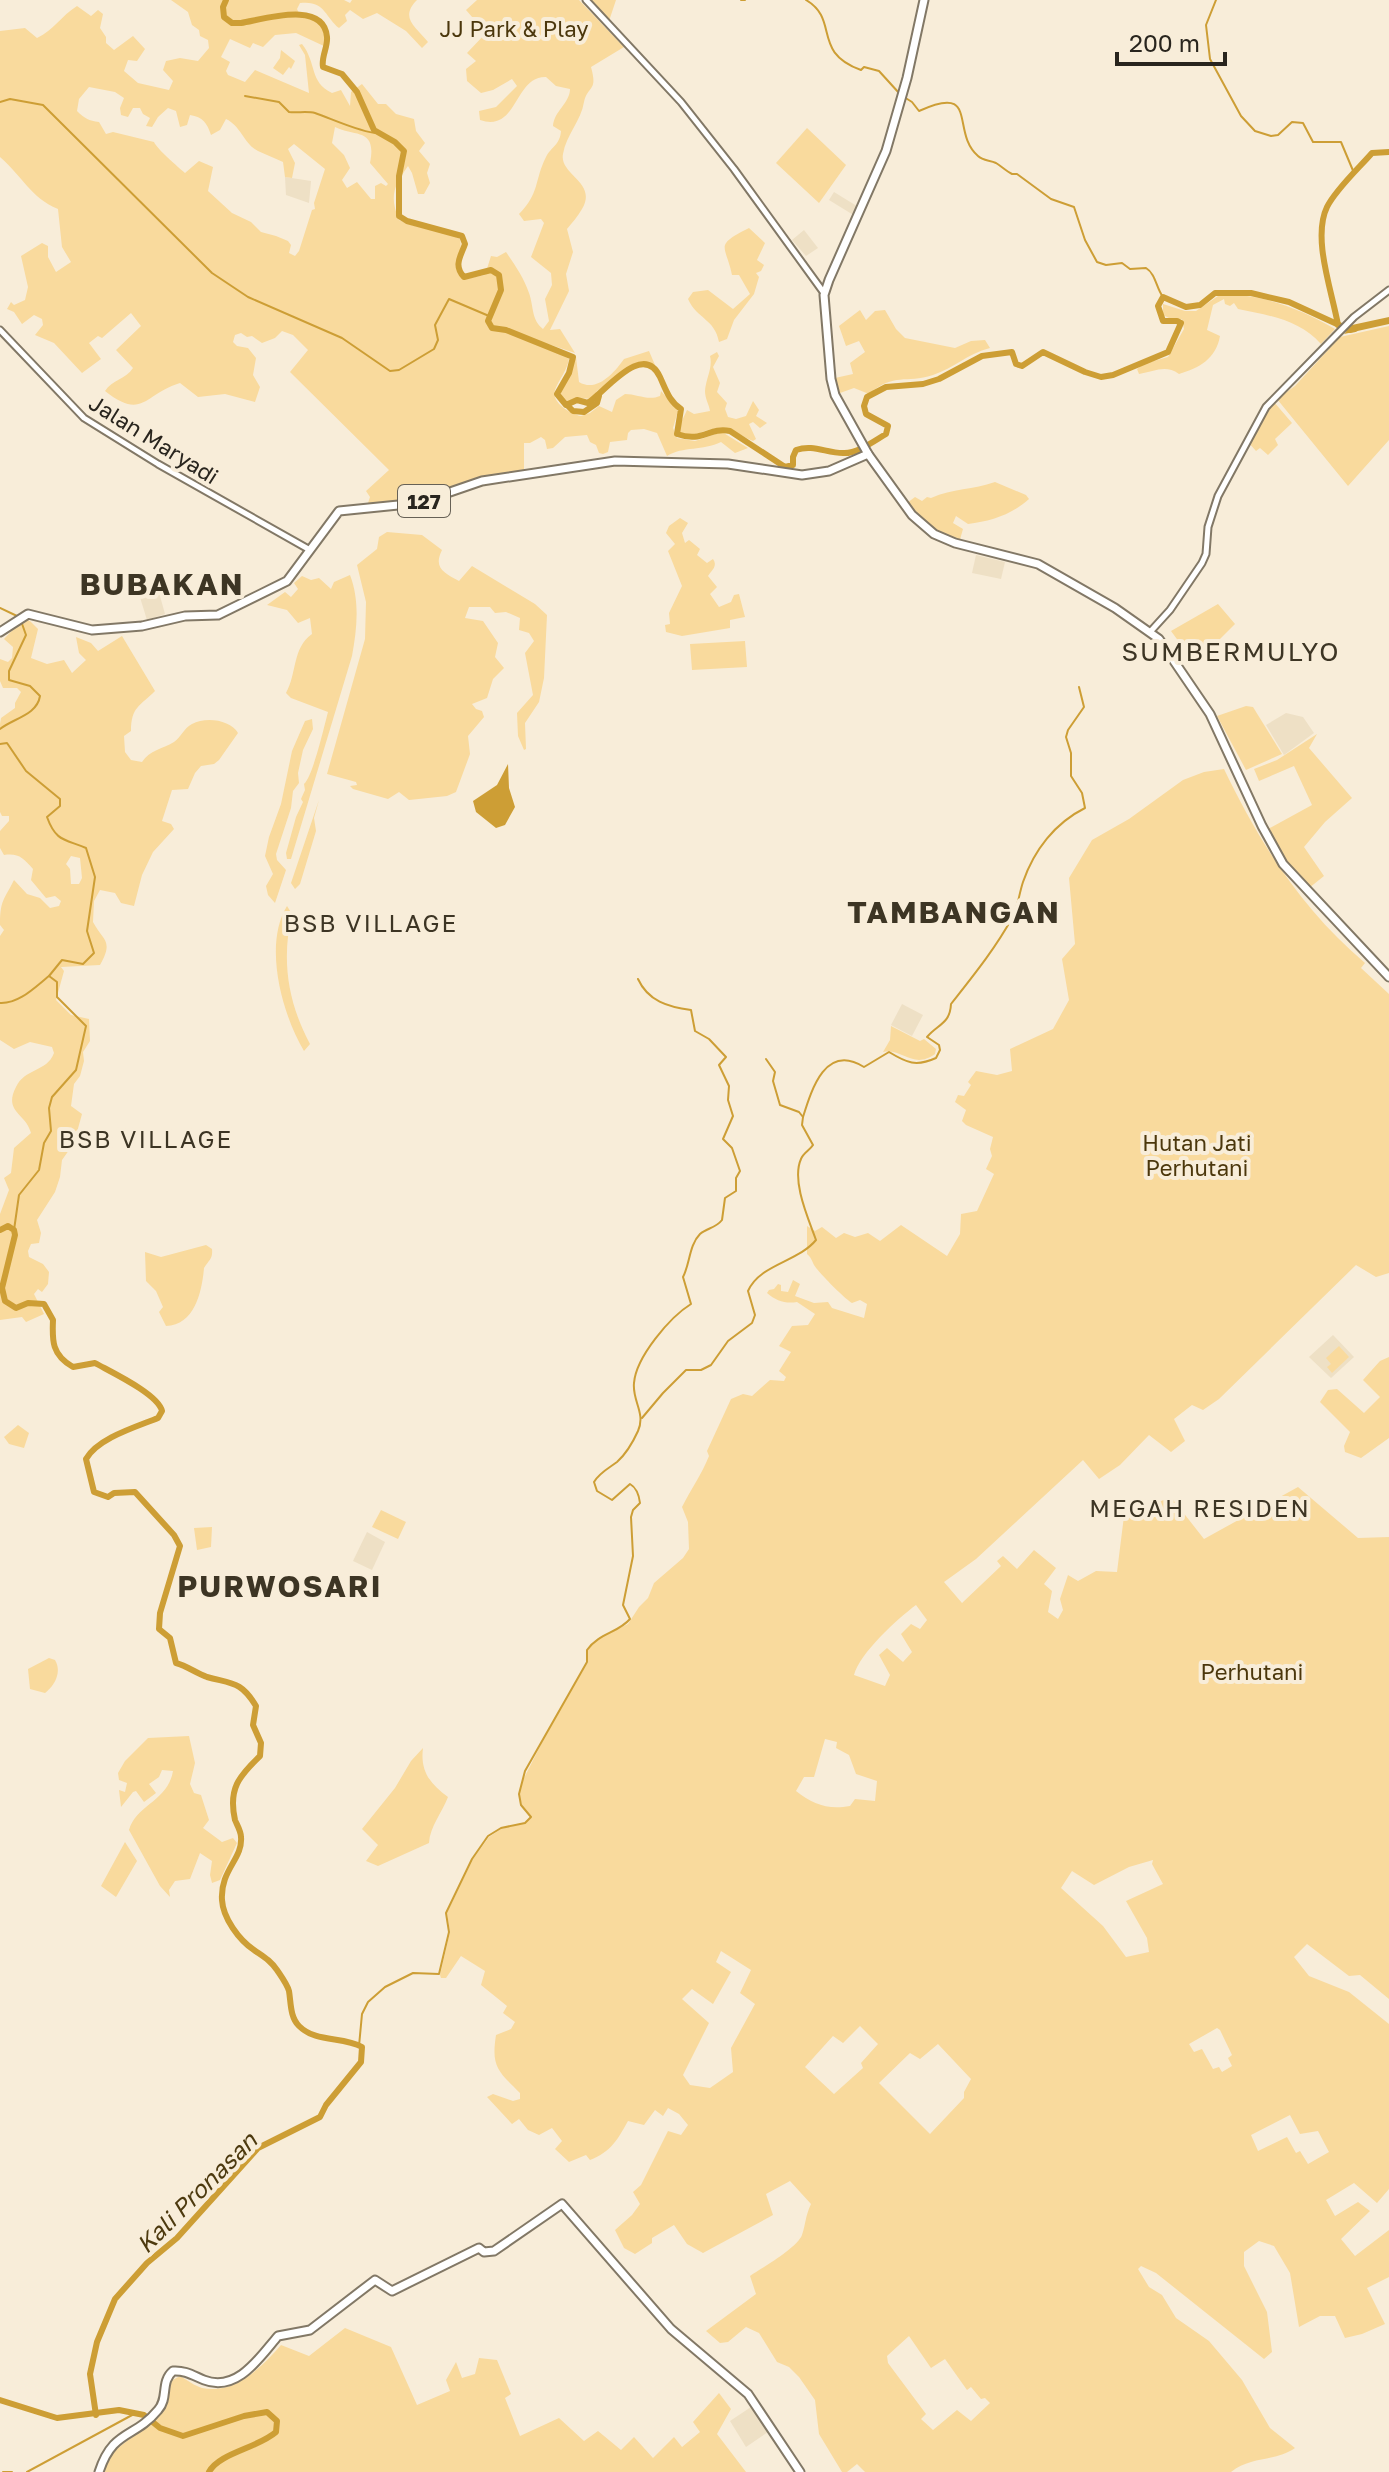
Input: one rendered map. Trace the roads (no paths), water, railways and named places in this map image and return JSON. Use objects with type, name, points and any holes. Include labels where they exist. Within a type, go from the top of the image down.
[{"type":"main road","points":[[924,0],[885,155],[825,294],[831,379],[835,395],[865,449],[912,515],[934,534],[971,548],[1038,564],[1159,639],[1210,714],[1283,864],[1389,977]]},
{"type":"main road","name":"127","points":[[0,632],[20,617],[32,614],[78,628],[98,630],[142,626],[185,616],[210,616],[236,608],[283,584],[311,551],[334,515],[342,510],[418,503],[482,481],[615,461],[728,464],[802,475],[829,471],[865,449]]},
{"type":"main road","points":[[99,2472],[112,2444],[140,2427],[158,2410],[163,2401],[165,2380],[173,2371],[180,2370],[210,2382],[240,2376],[251,2368],[278,2336],[310,2330],[375,2280],[392,2291],[479,2248],[484,2252],[494,2251],[562,2204],[671,2329],[752,2399],[800,2472]]},
{"type":"street","points":[[586,0],[699,124],[825,294]]},
{"type":"street","points":[[816,283],[829,280]]},
{"type":"street","points":[[1150,632],[1177,601],[1202,563],[1206,554],[1208,527],[1218,496],[1266,407],[1354,317],[1389,290]]},
{"type":"street","name":"Jalan Maryadi","points":[[0,330],[84,418],[168,470],[311,551]]},
{"type":"waterway","points":[[226,0],[224,17],[232,23],[305,15],[323,26],[327,37],[323,67],[342,74],[357,92],[374,130],[404,151],[399,176],[399,216],[462,236],[465,244],[458,264],[464,277],[491,270],[499,275],[501,290],[488,321],[492,328],[506,330],[573,357],[569,373],[557,394],[566,405],[577,400],[588,403],[624,372],[644,364],[653,367],[671,399],[681,409],[677,434],[693,437],[730,431],[785,467],[793,465],[796,450],[802,448],[843,453],[865,446],[886,434],[888,426],[866,414],[864,406],[867,397],[886,387],[923,384],[939,379],[982,356],[1012,352],[1016,364],[1022,366],[1043,352],[1101,377],[1168,352],[1181,323],[1163,321],[1158,306],[1163,297],[1186,307],[1200,305],[1215,293],[1251,293],[1289,302],[1350,330],[1355,329]]},
{"type":"waterway","points":[[806,0],[822,17],[836,54],[861,70],[864,67],[879,71],[899,93]]},
{"type":"waterway","points":[[1216,0],[1206,25],[1210,59],[1241,116],[1255,131],[1271,136],[1278,135],[1292,122],[1303,123],[1313,142],[1341,142],[1354,173]]},
{"type":"waterway","points":[[245,96],[279,102],[289,112],[315,113],[377,133]]},
{"type":"waterway","points":[[904,97],[919,111],[938,104],[950,103],[957,107],[970,146],[978,156],[1017,174],[1051,199],[1074,207],[1085,240],[1097,262],[1106,265],[1122,263],[1130,269],[1146,268],[1163,297]]},
{"type":"waterway","points":[[0,102],[10,99],[43,105],[212,273],[248,297],[342,338],[390,371],[399,370],[434,349],[438,340],[435,325],[449,299],[489,316]]},
{"type":"waterway","points":[[1338,325],[1322,249],[1323,220],[1336,193],[1372,153],[1389,152]]},
{"type":"waterway","points":[[567,405],[573,411],[584,412],[597,403],[599,396]]},
{"type":"waterway","points":[[0,608],[17,616]]},
{"type":"waterway","points":[[0,729],[30,712],[40,696],[30,686],[9,680],[9,671],[26,635],[21,621]]},
{"type":"waterway","points":[[803,1117],[816,1082],[830,1065],[851,1061],[864,1067],[889,1052],[912,1062],[936,1058],[939,1045],[927,1037],[946,1020],[951,1004],[1012,918],[1023,882],[1040,848],[1064,821],[1085,808],[1082,793],[1071,776],[1071,753],[1066,737],[1084,707],[1079,687]]},
{"type":"waterway","points":[[0,744],[7,743],[26,771],[60,799],[60,806],[47,817],[50,825],[62,838],[86,848],[95,877],[87,931],[94,953],[83,964],[62,960],[49,976]]},
{"type":"waterway","points":[[0,1003],[20,998],[49,976],[57,982],[57,997],[86,1026],[76,1070],[52,1097],[49,1108],[51,1131],[44,1143],[39,1170],[19,1195],[14,1230]]},
{"type":"waterway","points":[[359,2046],[362,2014],[368,2002],[385,1987],[413,1973],[439,1974],[449,1932],[446,1913],[472,1859],[488,1836],[501,1828],[525,1823],[531,1817],[521,1805],[519,1794],[525,1771],[587,1662],[587,1650],[630,1619],[623,1605],[633,1556],[631,1517],[640,1503],[639,1497],[630,1484],[612,1500],[597,1491],[594,1482],[632,1444],[640,1425],[634,1389],[636,1373],[655,1339],[691,1304],[683,1277],[696,1238],[722,1220],[725,1198],[736,1191],[736,1178],[740,1171],[732,1148],[723,1139],[733,1116],[728,1100],[729,1086],[719,1065],[726,1057],[709,1039],[695,1031],[691,1010],[653,998],[638,979]]},
{"type":"waterway","points":[[642,1418],[686,1370],[701,1370],[711,1365],[728,1341],[752,1323],[755,1315],[748,1291],[754,1282],[816,1240],[798,1178],[801,1159],[813,1145],[799,1112],[780,1105],[773,1081],[775,1072],[766,1059]]},
{"type":"waterway","name":"Kali Pronasan","points":[[0,1230],[8,1226],[15,1235],[2,1288],[5,1301],[16,1308],[28,1303],[44,1304],[53,1320],[55,1347],[61,1358],[73,1367],[95,1363],[159,1404],[162,1411],[158,1418],[108,1439],[86,1459],[94,1492],[108,1497],[114,1493],[135,1492],[174,1535],[180,1546],[160,1613],[159,1629],[170,1638],[176,1663],[235,1685],[246,1692],[256,1706],[253,1725],[261,1743],[260,1756],[246,1770],[234,1791],[233,1809],[241,1845],[224,1881],[223,1907],[238,1935],[267,1959],[284,1980],[292,2014],[299,2026],[313,2035],[362,2047],[361,2062],[320,2117],[258,2148],[177,2238],[147,2263],[115,2299],[97,2342],[90,2374],[96,2415]]},
{"type":"waterway","points":[[0,2400],[57,2418],[119,2410],[144,2415],[160,2428],[183,2436],[244,2416],[267,2412],[277,2421],[276,2432],[221,2460],[209,2472]]},
{"type":"waterway","points":[[27,2472],[134,2414]]},
{"type":"waterway","points":[[3,2472],[12,2472]]},
{"type":"district","name":"BUBAKAN","points":[[162,584]]},
{"type":"district","name":"SUMBERMULYO","points":[[1231,651]]},
{"type":"district","name":"TAMBANGAN","points":[[954,912]]},
{"type":"district","name":"BSB VILLAGE","points":[[371,922]]},
{"type":"district","name":"BSB VILLAGE","points":[[146,1138]]},
{"type":"district","name":"MEGAH RESIDEN","points":[[1200,1507]]},
{"type":"district","name":"PURWOSARI","points":[[280,1586]]},
{"type":"park label","name":"JJ Park & Play","points":[[514,28]]},
{"type":"park label","name":"Hutan Jati Perhutani","points":[[1197,1154]]},
{"type":"park label","name":"Perhutani","points":[[1252,1671]]}]
